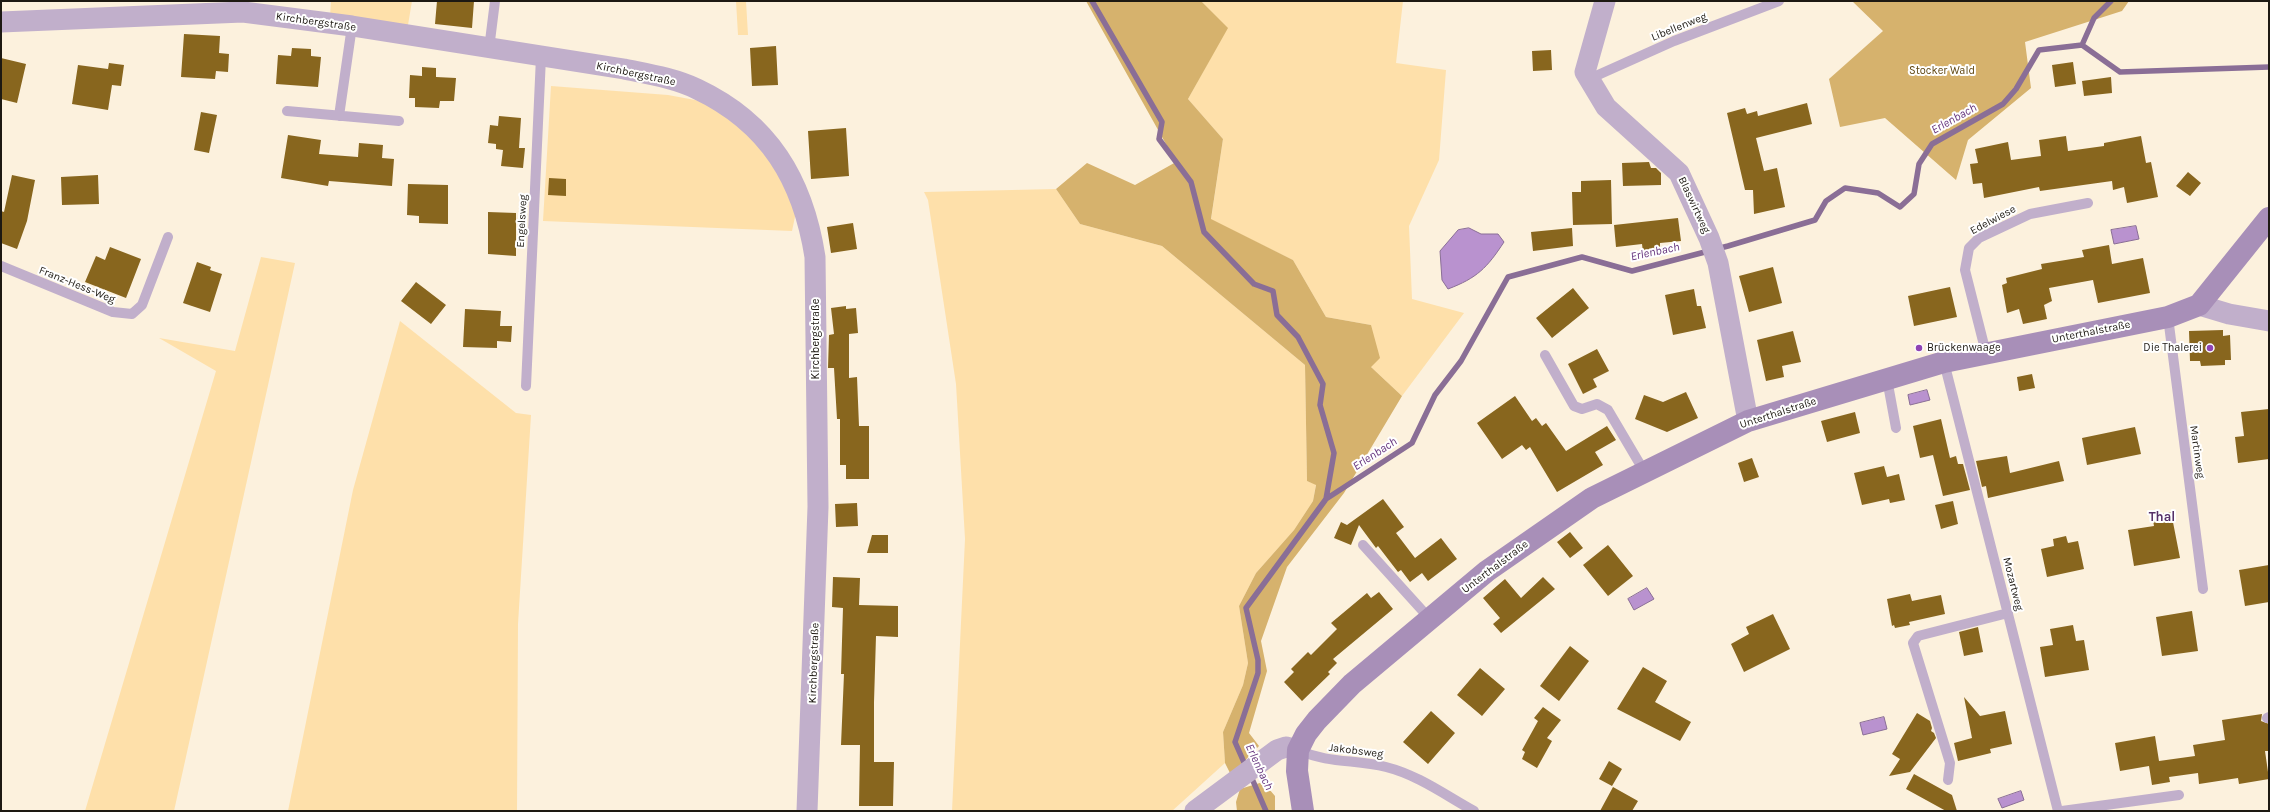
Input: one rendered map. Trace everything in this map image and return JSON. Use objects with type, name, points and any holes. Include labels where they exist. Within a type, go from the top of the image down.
[{"type":"street","name":"Blaswirtweg","points":[[1605,1],[1585,72],[1606,107],[1679,173],[1709,238],[1718,263],[1748,421]]},
{"type":"street","name":"Kirchbergstraße","points":[[1,22],[243,7],[663,78],[684,84],[711,96],[753,127],[780,156],[791,176],[812,236],[816,280],[818,499],[811,741],[807,811]]},
{"type":"street","points":[[2269,218],[2199,305],[2231,315],[2269,321]]},
{"type":"street","name":"Unterthalstraße","points":[[1298,750],[1306,734],[1317,720],[1347,689],[1487,571],[1592,498],[1644,471],[1748,421],[1887,379],[1944,362],[2168,317],[2199,305]]},
{"type":"street","points":[[1194,811],[1260,762],[1286,747],[1298,750],[1297,771],[1303,811]]},
{"type":"lane","points":[[489,49],[496,1]]},
{"type":"lane","name":"Libellenweg","points":[[1589,79],[1674,41],[1779,1]]},
{"type":"lane","points":[[339,116],[352,26]]},
{"type":"lane","name":"Engelsweg","points":[[526,386],[541,57]]},
{"type":"lane","points":[[287,111],[399,121]]},
{"type":"lane","name":"Edelwiese","points":[[1986,353],[1965,270],[1969,248],[1979,238],[2030,214],[2088,203]]},
{"type":"lane","name":"Franz-Hess-Weg","points":[[1,266],[113,312],[132,314],[142,305],[168,237]]},
{"type":"lane","name":"Martinweg","points":[[2168,317],[2203,589]]},
{"type":"lane","points":[[1545,355],[1574,406],[1582,409],[1597,404],[1608,410],[1644,471]]},
{"type":"lane","name":"Mozartweg","points":[[1944,362],[2058,811]]},
{"type":"lane","points":[[1887,379],[1896,428]]},
{"type":"lane","points":[[1363,545],[1430,619]]},
{"type":"lane","points":[[1948,780],[1950,763],[1913,643],[1918,636],[2008,613]]},
{"type":"lane","name":"Jakobsweg","points":[[1298,750],[1316,758],[1331,761],[1386,767],[1425,783],[1463,808],[1474,811]]},
{"type":"lane","points":[[2062,811],[2179,795]]},
{"type":"shaded area","points":[[331,1],[412,1],[408,25],[330,16]]},
{"type":"shaded area","points":[[736,1],[746,1],[748,35],[738,35]]},
{"type":"shaded area","points":[[1201,1],[1403,1],[1396,63],[1446,70],[1439,160],[1409,226],[1412,299],[1464,313],[1402,396],[1371,367],[1371,325],[1326,317],[1293,260],[1211,220],[1223,139],[1188,99],[1227,28]]},
{"type":"shaded area","points":[[551,86],[668,95],[706,102],[745,124],[781,167],[796,212],[792,231],[543,221]]},
{"type":"shaded area","points":[[1056,189],[1080,224],[1162,246],[1305,365],[1307,481],[1316,484],[1313,501],[1294,530],[1256,573],[1239,606],[1248,663],[1243,685],[1223,732],[1225,763],[1172,811],[952,811],[965,539],[956,384],[928,200],[924,192]]},
{"type":"shaded area","points":[[2136,226],[2139,239],[2114,244],[2111,230]]},
{"type":"shaded area","points":[[1469,228],[1481,234],[1498,234],[1504,242],[1492,259],[1480,271],[1467,281],[1448,289],[1442,280],[1440,251],[1458,230]]},
{"type":"shaded area","points":[[261,257],[295,263],[174,811],[85,811],[216,371],[159,338],[235,351]]},
{"type":"shaded area","points":[[400,321],[516,413],[531,415],[518,624],[517,811],[288,811],[353,490]]},
{"type":"shaded area","points":[[1927,390],[1930,400],[1910,405],[1908,395]]},
{"type":"shaded area","points":[[1647,588],[1654,599],[1634,610],[1628,599]]},
{"type":"shaded area","points":[[1884,717],[1887,729],[1863,735],[1860,723]]},
{"type":"shaded area","points":[[2021,791],[2024,800],[2002,808],[1998,799]]},
{"type":"green space","points":[[1086,1],[1201,1],[1228,28],[1188,99],[1223,139],[1211,219],[1293,260],[1326,317],[1371,325],[1380,358],[1371,367],[1402,396],[1344,493],[1287,567],[1261,641],[1267,671],[1249,733],[1259,746],[1231,775],[1225,763],[1223,732],[1243,685],[1248,663],[1239,606],[1256,573],[1294,530],[1313,501],[1316,485],[1307,481],[1305,365],[1162,246],[1080,224],[1056,189],[1087,163],[1135,185],[1176,162]]},
{"type":"green space","name":"Stocker Wald","points":[[1852,1],[2129,1],[2122,11],[2025,42],[2031,88],[1968,140],[1956,180],[1885,118],[1840,127],[1829,79],[1883,31]]},
{"type":"green space","points":[[1263,782],[1275,796],[1275,811],[1237,811],[1236,802],[1240,789]]},
{"type":"building","points":[[437,1],[474,1],[472,28],[435,24]]},
{"type":"building","points":[[184,34],[220,36],[219,53],[229,54],[228,72],[216,71],[215,79],[181,77]]},
{"type":"building","points":[[776,46],[778,85],[752,86],[750,48]]},
{"type":"building","points":[[292,48],[311,49],[311,56],[321,57],[318,87],[276,84],[278,55],[291,56]]},
{"type":"building","points":[[1551,50],[1552,70],[1533,71],[1532,51]]},
{"type":"building","points":[[1,58],[26,64],[17,103],[1,99]]},
{"type":"building","points":[[2073,62],[2076,84],[2055,87],[2052,65]]},
{"type":"building","points":[[109,63],[124,65],[121,86],[112,85],[108,110],[72,104],[78,65],[108,69]]},
{"type":"building","points":[[422,67],[436,68],[436,77],[456,78],[454,101],[440,101],[439,108],[415,107],[415,98],[409,98],[410,75],[422,76]]},
{"type":"building","points":[[2111,77],[2112,93],[2084,96],[2082,81]]},
{"type":"building","points":[[1807,103],[1812,124],[1756,138],[1764,171],[1777,168],[1785,207],[1754,214],[1753,190],[1745,190],[1727,113],[1745,108],[1747,114],[1757,111],[1758,116]]},
{"type":"building","points":[[201,112],[217,115],[209,153],[194,150]]},
{"type":"building","points":[[499,116],[521,118],[519,148],[525,148],[523,168],[501,166],[503,150],[496,149],[496,144],[488,143],[490,125],[498,126]]},
{"type":"building","points":[[846,128],[849,176],[811,179],[808,131]]},
{"type":"building","points":[[288,135],[321,140],[319,154],[358,157],[359,143],[383,145],[382,158],[394,159],[392,186],[329,181],[328,186],[281,178]]},
{"type":"building","points":[[2066,136],[2068,151],[2104,146],[2104,143],[2141,136],[2146,163],[2151,162],[2158,197],[2127,203],[2124,187],[2113,190],[2112,181],[2040,191],[2039,187],[1984,198],[1982,183],[1973,184],[1970,164],[1978,163],[1975,149],[2008,142],[2011,160],[2041,156],[2039,140]]},
{"type":"building","points":[[1649,162],[1651,168],[1656,168],[1661,173],[1661,185],[1623,186],[1622,163]]},
{"type":"building","points":[[2188,172],[2201,183],[2190,196],[2176,186]]},
{"type":"building","points":[[12,175],[35,180],[27,221],[17,249],[1,243],[1,211],[4,212]]},
{"type":"building","points":[[98,175],[99,204],[62,205],[61,177]]},
{"type":"building","points":[[549,178],[566,179],[566,196],[548,195]]},
{"type":"building","points":[[1611,180],[1612,224],[1573,225],[1572,192],[1581,192],[1581,181]]},
{"type":"building","points":[[408,184],[448,185],[448,224],[419,223],[419,216],[407,215]]},
{"type":"building","points":[[488,212],[516,213],[516,256],[488,254]]},
{"type":"building","points":[[1678,218],[1681,241],[1660,243],[1660,250],[1643,252],[1642,244],[1616,247],[1614,225]]},
{"type":"building","points":[[853,223],[857,249],[831,253],[827,227]]},
{"type":"building","points":[[1572,228],[1573,246],[1533,251],[1531,232]]},
{"type":"building","points":[[2109,245],[2112,264],[2143,258],[2150,293],[2098,303],[2093,280],[2049,288],[2052,301],[2044,305],[2047,319],[2023,324],[2019,309],[2007,313],[2002,285],[2007,283],[2006,278],[2042,269],[2041,264],[2084,257],[2082,250]]},
{"type":"building","points":[[110,247],[141,259],[126,298],[85,282],[96,256],[105,260]]},
{"type":"building","points":[[197,262],[211,267],[210,270],[222,274],[210,312],[183,303]]},
{"type":"building","points":[[1773,267],[1782,303],[1749,312],[1739,276]]},
{"type":"building","points":[[416,282],[446,305],[431,324],[401,301]]},
{"type":"building","points":[[1950,287],[1957,317],[1914,326],[1908,296]]},
{"type":"building","points":[[1573,288],[1589,308],[1552,338],[1536,318]]},
{"type":"building","points":[[1694,289],[1697,306],[1701,306],[1706,328],[1673,335],[1665,295]]},
{"type":"building","points":[[846,306],[846,309],[856,308],[858,333],[849,334],[849,378],[857,377],[859,426],[869,426],[869,479],[846,479],[846,465],[840,465],[840,419],[837,419],[834,368],[828,368],[829,335],[834,334],[831,308]]},
{"type":"building","points":[[465,309],[501,311],[500,326],[512,326],[511,342],[497,341],[497,348],[463,347]]},
{"type":"building","name":"Die Thalerei","points":[[2223,330],[2223,336],[2230,335],[2231,360],[2225,360],[2225,365],[2201,366],[2200,361],[2190,361],[2189,331]]},
{"type":"building","points":[[1793,331],[1801,362],[1782,366],[1784,377],[1766,381],[1757,340]]},
{"type":"building","points":[[1597,349],[1609,371],[1593,379],[1597,387],[1583,394],[1568,364]]},
{"type":"building","points":[[2032,374],[2035,388],[2019,391],[2017,377]]},
{"type":"building","points":[[1686,392],[1698,418],[1667,432],[1635,419],[1644,395],[1663,402]]},
{"type":"building","points":[[1515,396],[1532,421],[1536,418],[1542,426],[1546,423],[1566,451],[1607,426],[1616,440],[1595,452],[1603,465],[1557,492],[1530,447],[1526,450],[1522,445],[1502,459],[1477,423]]},
{"type":"building","points":[[2269,409],[2269,459],[2238,463],[2235,437],[2244,436],[2241,412]]},
{"type":"building","points":[[1855,412],[1860,433],[1827,442],[1821,421]]},
{"type":"building","points":[[1941,419],[1950,458],[1956,456],[1958,464],[1963,464],[1970,490],[1943,496],[1933,455],[1920,458],[1913,426]]},
{"type":"building","points":[[2135,427],[2141,454],[2087,465],[2082,438]]},
{"type":"building","points":[[2007,456],[2010,473],[2059,461],[2064,481],[1988,498],[1986,486],[1982,487],[1976,461]]},
{"type":"building","points":[[1752,458],[1759,477],[1744,482],[1738,463]]},
{"type":"building","points":[[1884,466],[1887,477],[1899,474],[1905,500],[1890,503],[1889,499],[1862,505],[1854,473]]},
{"type":"building","points":[[1383,499],[1404,527],[1396,533],[1415,558],[1441,538],[1457,559],[1428,581],[1422,573],[1410,582],[1401,570],[1398,572],[1378,546],[1376,548],[1359,525],[1351,545],[1334,538],[1341,522],[1347,525]]},
{"type":"building","points":[[1953,501],[1958,524],[1941,529],[1935,505]]},
{"type":"building","points":[[857,503],[858,526],[836,527],[835,504]]},
{"type":"building","points":[[2171,512],[2180,558],[2134,566],[2128,530],[2154,526],[2152,515]]},
{"type":"building","points":[[1570,532],[1583,548],[1570,558],[1557,542]]},
{"type":"building","points":[[872,535],[888,535],[888,553],[867,553]]},
{"type":"building","points":[[2066,536],[2068,543],[2078,541],[2084,569],[2047,577],[2041,549],[2054,546],[2053,539]]},
{"type":"building","points":[[1608,545],[1633,576],[1608,596],[1583,565]]},
{"type":"building","points":[[2269,565],[2269,602],[2245,606],[2239,570]]},
{"type":"building","points":[[833,577],[860,578],[859,605],[898,606],[898,637],[876,636],[874,702],[874,762],[894,762],[893,806],[859,806],[860,745],[841,745],[844,674],[841,674],[843,608],[832,607]]},
{"type":"building","points":[[1543,577],[1555,589],[1501,633],[1493,624],[1500,618],[1483,598],[1505,579],[1521,598]]},
{"type":"building","points":[[1379,592],[1393,609],[1333,659],[1337,663],[1328,672],[1330,674],[1302,701],[1284,682],[1294,672],[1291,669],[1308,652],[1311,655],[1337,629],[1331,623],[1367,593],[1371,598]]},
{"type":"building","points":[[1910,594],[1912,601],[1941,595],[1945,614],[1909,622],[1910,625],[1895,628],[1894,625],[1892,626],[1887,599]]},
{"type":"building","points":[[2192,611],[2198,651],[2162,656],[2156,617]]},
{"type":"building","points":[[1773,614],[1790,649],[1744,672],[1731,644],[1749,634],[1746,627]]},
{"type":"building","points":[[2073,625],[2076,641],[2084,640],[2089,670],[2045,677],[2040,647],[2053,645],[2050,629]]},
{"type":"building","points":[[1978,627],[1983,652],[1964,656],[1959,632]]},
{"type":"building","points":[[1570,646],[1589,661],[1559,701],[1540,686]]},
{"type":"building","points":[[1643,667],[1667,681],[1655,702],[1691,722],[1680,741],[1617,709]]},
{"type":"building","points":[[1480,668],[1505,689],[1482,716],[1457,695]]},
{"type":"building","points":[[1964,697],[1980,716],[2005,711],[2012,744],[1990,749],[1991,753],[1958,761],[1954,743],[1972,738]]},
{"type":"building","points":[[1543,707],[1561,720],[1547,738],[1552,741],[1537,768],[1522,759],[1525,752],[1522,750],[1538,721],[1534,718]]},
{"type":"building","points":[[1431,711],[1455,733],[1428,764],[1403,742]]},
{"type":"building","points":[[1917,713],[1930,721],[1932,728],[1931,731],[1934,733],[1936,738],[1910,772],[1889,776],[1900,759],[1892,754]]},
{"type":"building","points":[[2262,714],[2261,721],[2269,724],[2269,751],[2265,751],[2269,779],[2239,784],[2238,778],[2199,784],[2198,773],[2169,777],[2170,782],[2152,785],[2149,766],[2120,771],[2115,743],[2155,736],[2159,761],[2195,756],[2193,745],[2225,740],[2222,720]]},
{"type":"building","points":[[1609,761],[1622,769],[1612,786],[1599,779]]},
{"type":"building","points":[[1914,774],[1952,795],[1957,811],[1946,811],[1906,789]]},
{"type":"building","points":[[1613,787],[1638,801],[1632,811],[1600,811]]},
{"type":"waterway","points":[[1092,1],[1162,122],[1159,139],[1191,182],[1204,232],[1254,284],[1273,291],[1277,315],[1298,337],[1323,384],[1320,405],[1334,453],[1326,499]]},
{"type":"waterway","points":[[2082,45],[2094,18],[2111,1]]},
{"type":"waterway","name":"Erlenbach","points":[[1246,767],[1235,742],[1258,673],[1258,660],[1246,608],[1326,499],[1412,443],[1435,395],[1461,361],[1508,277],[1582,257],[1632,271],[1728,246],[1815,220],[1826,201],[1845,188],[1878,193],[1900,207],[1914,194],[1919,164],[1932,144],[2003,104],[2016,89],[2039,50],[2082,45],[2120,72],[2269,67]]},
{"type":"waterway","name":"Erlenbach","points":[[1250,774],[1266,811]]},
{"type":"place","name":"Brückenwaage","points":[[1919,348]]},
{"type":"place","name":"Die Thalerei","points":[[2210,348]]},
{"type":"district","name":"Thal","points":[[2162,517]]}]
